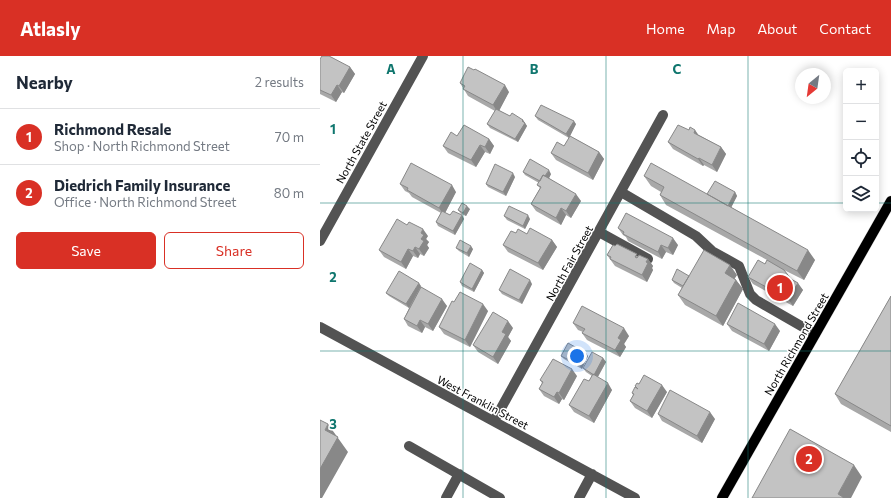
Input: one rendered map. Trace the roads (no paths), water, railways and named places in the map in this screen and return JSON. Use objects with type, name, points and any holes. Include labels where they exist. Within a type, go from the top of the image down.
[{"type":"main road","name":"North Richmond Street","points":[[722,498],[891,201]]},
{"type":"street","name":"North State Street","points":[[320,241],[423,56]]},
{"type":"street","name":"North Fair Street","points":[[494,421],[600,232],[663,115]]},
{"type":"street","points":[[621,192],[696,236],[712,251],[739,266],[750,294],[756,300],[816,334]]},
{"type":"street","points":[[600,232],[648,259]]},
{"type":"street","name":"West Franklin Street","points":[[320,327],[635,498]]},
{"type":"street","points":[[409,446],[500,498]]},
{"type":"street","points":[[446,498],[459,474]]},
{"type":"street","points":[[579,498],[592,474]]},
{"type":"place","name":"Richmond Resale","points":[[780,288]]},
{"type":"place","name":"Diedrich Family Insurance","points":[[809,459]]}]
